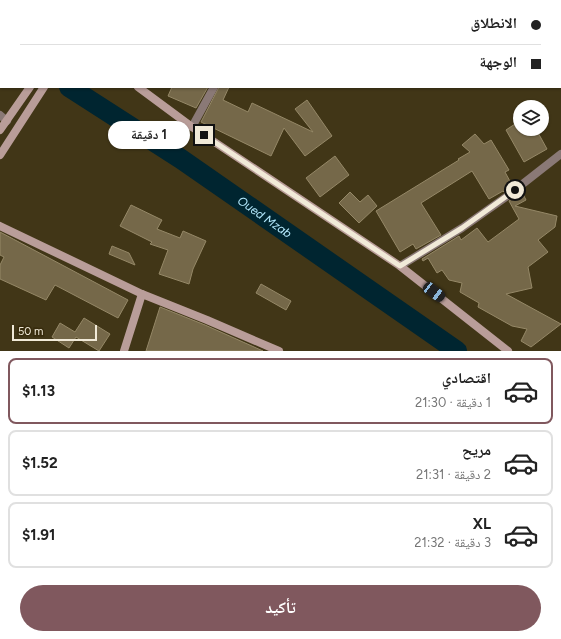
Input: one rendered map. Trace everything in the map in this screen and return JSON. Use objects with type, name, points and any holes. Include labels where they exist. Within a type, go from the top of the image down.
[{"type":"main road","points":[[0,130],[29,88]]},
{"type":"main road","points":[[0,155],[43,88]]},
{"type":"main road","points":[[139,88],[192,127],[400,266],[508,351]]},
{"type":"main road","points":[[0,226],[142,294],[279,351]]},
{"type":"main road","points":[[124,351],[142,294]]},
{"type":"street","points":[[192,127],[213,88]]},
{"type":"street","points":[[0,115],[9,118]]},
{"type":"street","points":[[400,266],[462,228],[506,197],[561,154]]},
{"type":"building","points":[[172,88],[207,88],[196,108],[168,96]]},
{"type":"building","points":[[218,88],[229,88],[223,100],[248,112],[252,103],[313,132],[295,109],[307,100],[332,136],[305,156],[284,128],[271,156],[201,122]]},
{"type":"building","points":[[513,125],[513,136],[540,136],[547,149],[524,162],[506,130]]},
{"type":"building","points":[[475,134],[484,144],[491,140],[509,170],[505,172],[512,185],[504,192],[503,191],[489,199],[472,171],[421,203],[441,235],[416,249],[413,244],[400,252],[376,211],[470,152],[462,145]]},
{"type":"building","points":[[335,156],[349,175],[320,197],[306,178]]},
{"type":"building","points":[[350,192],[360,202],[368,195],[377,206],[359,223],[339,203]]},
{"type":"building","points":[[522,192],[526,200],[515,206],[557,216],[555,227],[538,240],[548,252],[528,267],[532,288],[506,294],[561,324],[531,347],[521,341],[527,329],[512,326],[478,307],[479,303],[460,292],[462,283],[449,280],[442,270],[437,273],[428,258],[423,261],[422,259],[459,236],[461,240],[477,228],[488,242],[519,219],[509,201]]},
{"type":"building","points":[[131,205],[162,220],[157,229],[180,238],[183,231],[206,241],[193,269],[189,284],[159,274],[168,250],[150,244],[152,242],[120,226]]},
{"type":"building","points":[[0,232],[128,300],[118,318],[55,285],[46,300],[0,279],[0,265],[4,257],[0,255]]},
{"type":"building","points":[[112,246],[129,253],[135,265],[109,254]]},
{"type":"building","points":[[261,284],[291,301],[286,310],[256,293]]},
{"type":"building","points":[[160,307],[205,325],[263,351],[146,351]]},
{"type":"building","points":[[84,318],[110,334],[99,351],[76,337],[69,348],[52,337],[60,323],[75,332]]},
{"type":"waterway","name":"Oued Mzab","points":[[71,88],[181,159],[457,351]]},
{"type":"route","points":[[204,135],[400,266],[462,228],[515,190]]}]
